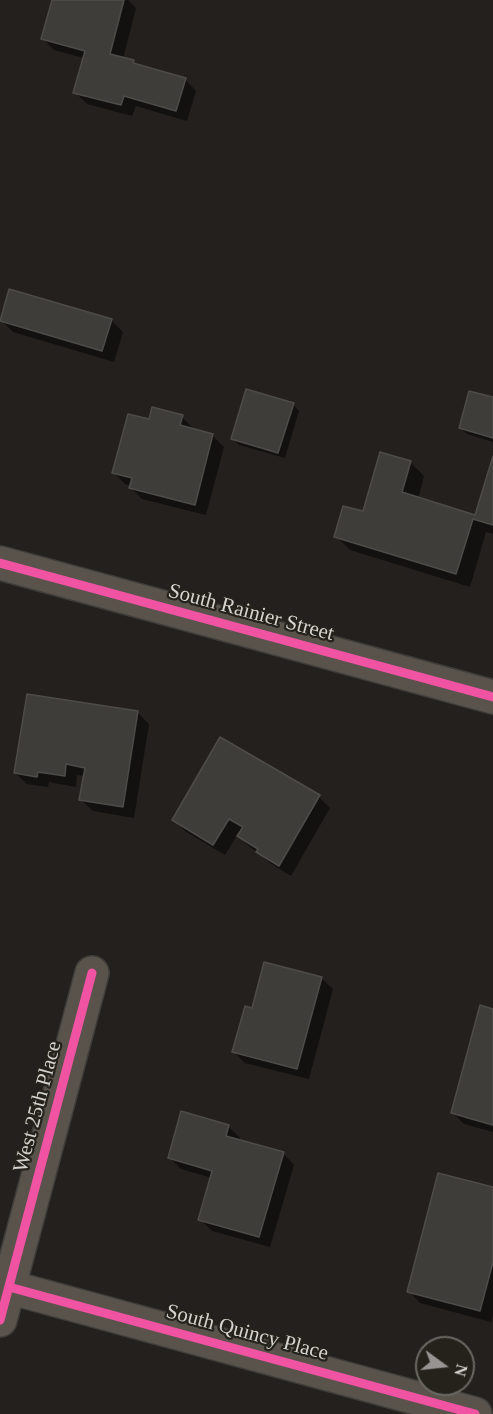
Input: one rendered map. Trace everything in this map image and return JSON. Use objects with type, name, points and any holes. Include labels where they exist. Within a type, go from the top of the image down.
[{"type":"street","name":"South Rainier Street","points":[[0,563],[493,697]]},
{"type":"street","name":"West 25th Place","points":[[0,1320],[92,973]]},
{"type":"street","name":"South Quincy Place","points":[[9,1287],[475,1414]]},
{"type":"building","points":[[52,0],[124,0],[110,54],[186,78],[176,111],[124,96],[121,105],[73,93],[85,51],[41,39]]},
{"type":"building","points":[[9,289],[112,319],[102,351],[0,321]]},
{"type":"building","points":[[246,389],[294,403],[278,453],[231,439]]},
{"type":"building","points":[[469,391],[493,397],[493,438],[459,428]]},
{"type":"building","points":[[152,407],[183,415],[180,425],[213,434],[195,505],[129,488],[132,478],[112,473],[128,414],[149,419]]},
{"type":"building","points":[[380,452],[411,461],[402,492],[475,515],[493,456],[493,525],[473,519],[456,574],[334,537],[343,506],[363,511]]},
{"type":"building","points":[[27,694],[138,711],[123,807],[79,800],[85,768],[66,764],[65,776],[38,772],[37,777],[14,773]]},
{"type":"building","points":[[220,737],[320,795],[279,866],[256,852],[258,849],[237,836],[243,827],[229,819],[213,845],[172,820]]},
{"type":"building","points":[[264,962],[322,977],[297,1069],[232,1052],[245,1006],[252,1008]]},
{"type":"building","points":[[480,1005],[493,1009],[493,1125],[451,1113]]},
{"type":"building","points":[[181,1111],[229,1125],[226,1136],[284,1152],[259,1237],[198,1220],[212,1171],[168,1158]]},
{"type":"building","points":[[438,1173],[493,1187],[493,1262],[480,1311],[407,1292]]},
{"type":"cycle path","points":[[0,563],[493,697]]},
{"type":"cycle path","points":[[0,1320],[92,973]]},
{"type":"cycle path","points":[[9,1287],[475,1414]]}]
